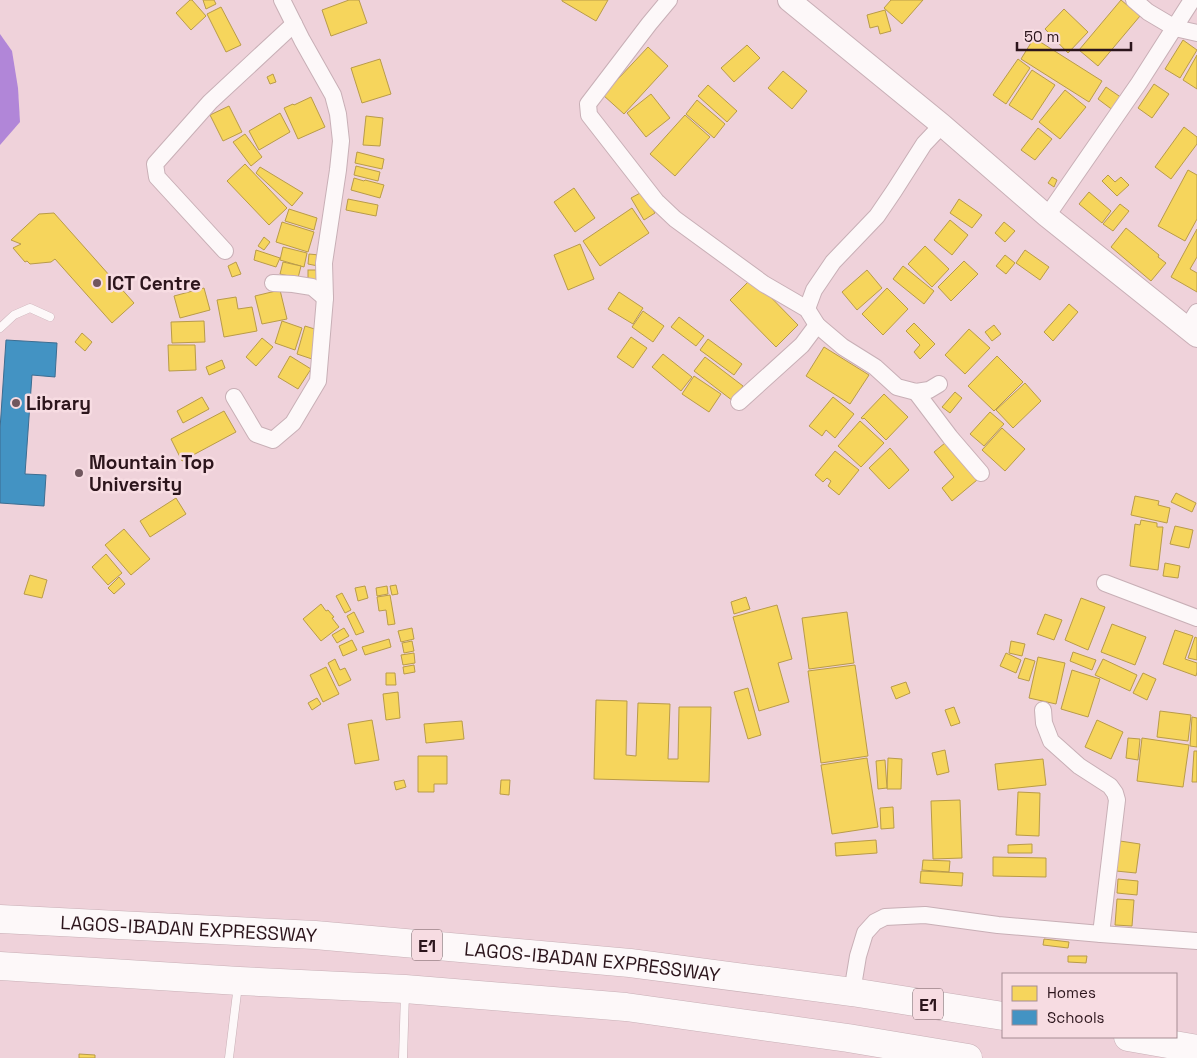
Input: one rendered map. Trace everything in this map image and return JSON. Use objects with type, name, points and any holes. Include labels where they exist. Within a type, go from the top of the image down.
[{"type":"highway","name":"LAGOS-IBADAN EXPRESSWAY","points":[[0,919],[315,935],[630,963],[852,992],[1002,1016]]},
{"type":"highway","points":[[0,966],[405,989],[626,1007],[848,1038],[917,1054],[968,1058]]},
{"type":"highway","points":[[1134,1038],[1197,1049]]},
{"type":"street","points":[[234,397],[256,434],[273,440],[293,423],[318,381],[325,298],[324,263],[341,141],[338,114],[333,95],[282,0]]},
{"type":"street","points":[[669,0],[588,104],[589,115],[656,201],[674,219],[764,284],[807,309],[817,325],[874,367],[897,387],[916,392],[928,390],[939,384]]},
{"type":"street","points":[[789,0],[942,125],[1047,216],[1194,325]]},
{"type":"street","points":[[1134,0],[1148,12],[1175,28],[1197,33]]},
{"type":"street","points":[[1047,216],[1139,83],[1192,0]]},
{"type":"street","points":[[225,250],[158,177],[154,164],[210,102],[294,24]]},
{"type":"street","points":[[807,309],[814,290],[833,262],[877,216],[924,144],[942,125]]},
{"type":"street","points":[[273,283],[312,287],[325,298]]},
{"type":"street","points":[[739,402],[802,345],[817,325]]},
{"type":"street","points":[[916,392],[950,437],[981,473]]},
{"type":"street","points":[[1105,583],[1197,618]]},
{"type":"street","points":[[1043,710],[1044,723],[1051,741],[1079,766],[1110,786],[1117,800],[1101,934]]},
{"type":"street","points":[[852,992],[858,956],[865,932],[875,922],[886,917],[925,915],[998,925],[1197,941]]},
{"type":"lane","points":[[0,328],[14,315],[30,308],[50,317]]},
{"type":"lane","points":[[229,1058],[239,981]]},
{"type":"lane","points":[[404,1058],[405,989]]},
{"type":"shaded area","points":[[0,34],[12,51],[18,88],[20,122],[0,145]]},
{"type":"building: Homes","points":[[190,0],[206,16],[191,30],[176,13]]},
{"type":"building: Homes","points":[[203,0],[214,0],[216,4],[206,9]]},
{"type":"building: Homes","points":[[349,0],[359,0],[367,23],[331,36],[322,10]]},
{"type":"building: Homes","points":[[562,0],[608,0],[596,21]]},
{"type":"building: Homes","points":[[891,0],[923,0],[902,24],[884,8]]},
{"type":"building: Homes","points":[[1121,0],[1140,16],[1098,66],[1079,50]]},
{"type":"building: Homes","points":[[221,7],[241,45],[226,52],[207,14]]},
{"type":"building: Homes","points":[[1064,9],[1088,32],[1068,53],[1045,29]]},
{"type":"building: Homes","points":[[885,10],[891,31],[880,34],[878,26],[870,28],[867,15]]},
{"type":"building: Homes","points":[[1034,38],[1102,81],[1089,102],[1021,59]]},
{"type":"building: Homes","points":[[1183,40],[1197,50],[1180,78],[1165,69]]},
{"type":"building: Homes","points":[[747,45],[760,58],[734,82],[721,68]]},
{"type":"building: Homes","points":[[648,47],[668,66],[624,114],[603,95]]},
{"type":"building: Homes","points":[[1197,55],[1197,89],[1183,80]]},
{"type":"building: Homes","points":[[380,59],[391,94],[362,103],[351,68]]},
{"type":"building: Homes","points":[[1018,59],[1030,68],[1006,104],[993,95]]},
{"type":"building: Homes","points":[[1032,70],[1055,85],[1032,120],[1009,105]]},
{"type":"building: Homes","points":[[783,71],[807,91],[792,109],[768,88]]},
{"type":"building: Homes","points":[[273,74],[276,82],[270,84],[267,77]]},
{"type":"building: Homes","points":[[1154,84],[1169,94],[1152,118],[1138,108]]},
{"type":"building: Homes","points":[[708,85],[737,111],[727,122],[698,96]]},
{"type":"building: Homes","points":[[1106,87],[1122,98],[1114,111],[1098,99]]},
{"type":"building: Homes","points":[[1065,90],[1086,107],[1060,139],[1039,122]]},
{"type":"building: Homes","points":[[651,94],[670,118],[646,137],[627,113]]},
{"type":"building: Homes","points":[[311,97],[325,127],[298,139],[284,108]]},
{"type":"building: Homes","points":[[697,100],[725,124],[714,138],[686,114]]},
{"type":"building: Homes","points":[[229,106],[242,132],[223,141],[210,115]]},
{"type":"building: Homes","points":[[280,113],[290,132],[259,150],[249,131]]},
{"type":"building: Homes","points":[[685,115],[710,137],[675,176],[650,154]]},
{"type":"building: Homes","points":[[366,116],[383,118],[380,146],[363,145]]},
{"type":"building: Homes","points":[[1184,127],[1197,137],[1197,144],[1171,179],[1155,167]]},
{"type":"building: Homes","points":[[1038,128],[1052,139],[1035,160],[1021,150]]},
{"type":"building: Homes","points":[[245,134],[262,157],[251,166],[233,142]]},
{"type":"building: Homes","points":[[357,152],[384,159],[382,169],[355,163]]},
{"type":"building: Homes","points":[[245,164],[287,208],[269,225],[227,181]]},
{"type":"building: Homes","points":[[356,166],[380,172],[378,181],[354,175]]},
{"type":"building: Homes","points":[[260,167],[303,193],[292,206],[256,173]]},
{"type":"building: Homes","points":[[1188,170],[1197,175],[1197,219],[1185,241],[1158,226]]},
{"type":"building: Homes","points":[[1108,175],[1115,182],[1121,177],[1129,185],[1117,196],[1102,181]]},
{"type":"building: Homes","points":[[1052,177],[1057,180],[1054,187],[1048,183]]},
{"type":"building: Homes","points":[[354,178],[384,185],[380,198],[351,190]]},
{"type":"building: Homes","points":[[574,188],[595,218],[575,232],[554,202]]},
{"type":"building: Homes","points":[[642,192],[655,213],[644,220],[631,198]]},
{"type":"building: Homes","points":[[1089,192],[1111,211],[1102,223],[1079,204]]},
{"type":"building: Homes","points":[[348,199],[378,205],[376,216],[346,210]]},
{"type":"building: Homes","points":[[959,199],[982,215],[972,228],[950,213]]},
{"type":"building: Homes","points":[[1120,204],[1129,211],[1113,231],[1103,224]]},
{"type":"building: Homes","points":[[632,208],[649,233],[600,266],[583,241]]},
{"type":"building: Homes","points":[[289,209],[317,218],[314,230],[285,221]]},
{"type":"building: Homes","name":"ICT Centre","points":[[54,213],[134,303],[112,323],[55,259],[51,262],[30,264],[27,261],[25,262],[13,248],[21,244],[11,240],[39,214]]},
{"type":"building: Homes","points":[[950,220],[968,235],[952,255],[934,240]]},
{"type":"building: Homes","points":[[282,222],[314,232],[308,252],[276,242]]},
{"type":"building: Homes","points":[[1004,222],[1015,231],[1005,242],[995,233]]},
{"type":"building: Homes","points":[[1126,228],[1166,263],[1151,281],[1111,247]]},
{"type":"building: Homes","points":[[1197,229],[1197,257],[1190,269],[1197,273],[1197,292],[1171,277]]},
{"type":"building: Homes","points":[[264,237],[270,242],[264,250],[258,246]]},
{"type":"building: Homes","points":[[580,244],[594,279],[568,290],[554,255]]},
{"type":"building: Homes","points":[[925,246],[949,269],[932,287],[908,264]]},
{"type":"building: Homes","points":[[283,247],[307,253],[304,267],[280,260]]},
{"type":"building: Homes","points":[[256,250],[280,258],[276,267],[254,260]]},
{"type":"building: Homes","points":[[1025,250],[1049,267],[1040,280],[1016,263]]},
{"type":"building: Homes","points":[[309,254],[319,255],[318,266],[308,264]]},
{"type":"building: Homes","points":[[1005,255],[1015,263],[1006,274],[996,266]]},
{"type":"building: Homes","points":[[964,261],[978,274],[951,301],[938,287]]},
{"type":"building: Homes","points":[[236,262],[241,274],[232,277],[228,266]]},
{"type":"building: Homes","points":[[283,262],[301,266],[298,278],[280,274]]},
{"type":"building: Homes","points":[[903,266],[934,291],[924,304],[893,279]]},
{"type":"building: Homes","points":[[308,270],[318,270],[318,281],[308,281]]},
{"type":"building: Homes","points":[[867,270],[882,288],[857,310],[842,292]]},
{"type":"building: Homes","points":[[752,278],[798,325],[776,347],[730,300]]},
{"type":"building: Homes","points":[[204,288],[210,310],[180,318],[174,296]]},
{"type":"building: Homes","points":[[887,288],[908,309],[883,335],[862,314]]},
{"type":"building: Homes","points":[[280,290],[287,319],[262,324],[255,296]]},
{"type":"building: Homes","points":[[619,292],[643,308],[633,324],[608,309]]},
{"type":"building: Homes","points":[[236,297],[238,309],[252,307],[257,331],[224,337],[217,300]]},
{"type":"building: Homes","points":[[1069,304],[1078,312],[1053,341],[1044,332]]},
{"type":"building: Homes","points":[[643,311],[664,326],[653,342],[632,327]]},
{"type":"building: Homes","points":[[679,317],[704,336],[696,346],[671,327]]},
{"type":"building: Homes","points":[[204,321],[205,342],[172,343],[171,322]]},
{"type":"building: Homes","points":[[282,321],[302,328],[295,350],[275,343]]},
{"type":"building: Homes","points":[[914,323],[935,344],[920,359],[914,352],[920,345],[906,331]]},
{"type":"building: Homes","points":[[994,325],[1001,334],[992,341],[985,332]]},
{"type":"building: Homes","points":[[305,326],[321,331],[312,359],[297,354]]},
{"type":"building: Homes","points":[[969,329],[990,348],[965,374],[945,355]]},
{"type":"building: Homes","points":[[82,333],[92,342],[85,351],[75,342]]},
{"type":"building: Homes","points":[[631,337],[647,348],[633,368],[617,357]]},
{"type":"building: Homes","points":[[262,338],[273,347],[256,366],[246,357]]},
{"type":"building: Homes","points":[[708,339],[742,364],[734,375],[700,350]]},
{"type":"building: Homes","points":[[168,345],[195,345],[196,370],[169,371]]},
{"type":"building: Homes","points":[[824,347],[869,375],[850,404],[806,376]]},
{"type":"building: Homes","points":[[663,354],[692,377],[681,391],[652,367]]},
{"type":"building: Homes","points":[[290,356],[311,369],[298,389],[278,377]]},
{"type":"building: Homes","points":[[997,356],[1023,382],[994,411],[968,386]]},
{"type":"building: Homes","points":[[705,357],[743,386],[733,401],[694,371]]},
{"type":"building: Homes","points":[[222,360],[225,368],[209,375],[206,367]]},
{"type":"building: Homes","points":[[694,376],[721,394],[709,412],[682,394]]},
{"type":"building: Homes","points":[[1025,383],[1041,401],[1013,428],[996,410]]},
{"type":"building: Homes","points":[[955,392],[962,398],[950,413],[942,407]]},
{"type":"building: Homes","points":[[884,394],[908,417],[886,440],[864,418],[861,418]]},
{"type":"building: Homes","points":[[202,397],[209,409],[183,423],[177,411]]},
{"type":"building: Homes","points":[[833,397],[854,414],[835,438],[826,430],[822,436],[809,426]]},
{"type":"building: Homes","points":[[224,411],[236,432],[182,461],[171,439]]},
{"type":"building: Homes","points":[[990,412],[1004,424],[984,446],[970,434]]},
{"type":"building: Homes","points":[[860,421],[884,443],[861,467],[838,446]]},
{"type":"building: Homes","points":[[1002,428],[1025,449],[1005,471],[982,450]]},
{"type":"building: Homes","points":[[945,443],[977,480],[952,501],[942,488],[954,477],[934,452]]},
{"type":"building: Homes","points":[[890,448],[909,470],[889,489],[869,468]]},
{"type":"building: Homes","points":[[835,451],[859,470],[839,495],[828,486],[831,481],[827,478],[823,482],[815,475]]},
{"type":"building: Homes","points":[[1176,493],[1196,503],[1192,512],[1171,502]]},
{"type":"building: Homes","points":[[1135,496],[1159,501],[1158,505],[1170,508],[1167,523],[1131,515]]},
{"type":"building: Homes","points":[[176,498],[186,514],[150,537],[140,521]]},
{"type":"building: Homes","points":[[1141,520],[1157,523],[1157,527],[1163,527],[1158,570],[1130,566],[1135,524],[1140,525]]},
{"type":"building: Homes","points":[[1175,526],[1193,530],[1189,548],[1170,544]]},
{"type":"building: Homes","points":[[124,529],[150,559],[131,575],[105,545]]},
{"type":"building: Homes","points":[[106,554],[122,573],[108,585],[92,567]]},
{"type":"building: Homes","points":[[1165,563],[1180,566],[1178,578],[1163,576]]},
{"type":"building: Homes","points":[[30,575],[47,580],[42,598],[24,594]]},
{"type":"building: Homes","points":[[119,577],[125,584],[114,594],[108,588]]},
{"type":"building: Homes","points":[[396,585],[398,594],[392,595],[390,586]]},
{"type":"building: Homes","points":[[365,586],[368,598],[358,601],[355,588]]},
{"type":"building: Homes","points":[[387,586],[388,594],[377,596],[376,588]]},
{"type":"building: Homes","points":[[342,593],[351,610],[345,613],[336,596]]},
{"type":"building: Homes","points":[[390,595],[395,624],[388,625],[386,610],[379,611],[377,597]]},
{"type":"building: Homes","points":[[746,597],[750,609],[734,614],[731,602]]},
{"type":"building: Homes","points":[[1081,598],[1105,607],[1088,650],[1065,640]]},
{"type":"building: Homes","points":[[321,604],[334,617],[332,618],[339,627],[321,641],[303,619]]},
{"type":"building: Homes","points":[[777,605],[792,659],[778,663],[789,702],[759,711],[733,617]]},
{"type":"building: Homes","points":[[354,612],[364,632],[356,635],[347,616]]},
{"type":"building: Homes","points":[[847,612],[854,663],[809,669],[802,618]]},
{"type":"building: Homes","points":[[1045,614],[1062,620],[1054,640],[1037,634]]},
{"type":"building: Homes","points":[[1112,624],[1146,637],[1135,665],[1101,652]]},
{"type":"building: Homes","points":[[344,628],[349,636],[337,643],[332,635]]},
{"type":"building: Homes","points":[[412,628],[414,639],[401,642],[398,631]]},
{"type":"building: Homes","points":[[1175,630],[1193,636],[1185,659],[1197,663],[1196,676],[1163,664]]},
{"type":"building: Homes","points":[[1195,637],[1197,638],[1197,660],[1188,658]]},
{"type":"building: Homes","points":[[389,639],[391,647],[365,655],[362,647]]},
{"type":"building: Homes","points":[[352,640],[357,650],[343,656],[339,646]]},
{"type":"building: Homes","points":[[412,641],[414,651],[404,653],[402,643]]},
{"type":"building: Homes","points":[[1011,641],[1025,644],[1022,656],[1009,653]]},
{"type":"building: Homes","points":[[1073,652],[1096,660],[1092,670],[1070,661]]},
{"type":"building: Homes","points":[[414,653],[415,663],[403,665],[401,655]]},
{"type":"building: Homes","points":[[1006,653],[1021,660],[1016,673],[1000,666]]},
{"type":"building: Homes","points":[[1038,657],[1065,663],[1056,704],[1029,698]]},
{"type":"building: Homes","points":[[1025,658],[1035,661],[1029,681],[1018,678]]},
{"type":"building: Homes","points":[[335,659],[340,670],[345,668],[351,680],[339,686],[328,663]]},
{"type":"building: Homes","points":[[1103,659],[1137,675],[1130,691],[1095,675]]},
{"type":"building: Homes","points":[[414,665],[415,672],[404,674],[403,667]]},
{"type":"building: Homes","points":[[855,665],[868,756],[821,763],[808,671]]},
{"type":"building: Homes","points":[[326,667],[339,694],[323,702],[310,675]]},
{"type":"building: Homes","points":[[1072,670],[1100,679],[1088,717],[1061,709]]},
{"type":"building: Homes","points":[[386,673],[395,673],[396,685],[386,685]]},
{"type":"building: Homes","points":[[1143,673],[1156,679],[1147,700],[1133,693]]},
{"type":"building: Homes","points":[[906,682],[910,693],[896,699],[891,687]]},
{"type":"building: Homes","points":[[748,688],[761,735],[748,739],[734,692]]},
{"type":"building: Homes","points":[[398,692],[400,718],[386,720],[383,694]]},
{"type":"building: Homes","points":[[317,698],[321,704],[312,710],[308,703]]},
{"type":"building: Homes","points":[[596,700],[627,701],[626,755],[636,756],[638,703],[670,704],[668,759],[678,759],[679,707],[711,707],[709,782],[594,779]]},
{"type":"building: Homes","points":[[954,707],[960,723],[951,726],[945,710]]},
{"type":"building: Homes","points":[[1160,711],[1191,715],[1188,741],[1157,737]]},
{"type":"building: Homes","points":[[1192,717],[1197,718],[1197,747],[1190,746]]},
{"type":"building: Homes","points":[[372,720],[379,760],[355,764],[348,724]]},
{"type":"building: Homes","points":[[1097,720],[1123,732],[1111,759],[1085,747]]},
{"type":"building: Homes","points":[[462,721],[464,739],[426,743],[424,724]]},
{"type":"building: Homes","points":[[1128,738],[1140,739],[1138,760],[1126,758]]},
{"type":"building: Homes","points":[[1142,738],[1189,745],[1183,787],[1137,781]]},
{"type":"building: Homes","points":[[945,750],[949,772],[937,775],[932,753]]},
{"type":"building: Homes","points":[[1194,751],[1197,751],[1197,782],[1192,782]]},
{"type":"building: Homes","points":[[418,756],[447,756],[447,784],[434,784],[434,792],[418,792]]},
{"type":"building: Homes","points":[[867,758],[878,827],[832,834],[821,765]]},
{"type":"building: Homes","points":[[888,758],[902,759],[901,789],[887,789]]},
{"type":"building: Homes","points":[[1043,759],[1046,785],[998,790],[995,764]]},
{"type":"building: Homes","points":[[885,760],[887,788],[878,789],[876,761]]},
{"type":"building: Homes","points":[[404,780],[406,787],[396,790],[394,782]]},
{"type":"building: Homes","points":[[501,780],[510,780],[509,795],[500,794]]},
{"type":"building: Homes","points":[[1018,792],[1040,793],[1039,836],[1016,835]]},
{"type":"building: Homes","points":[[960,800],[962,858],[933,859],[931,801]]},
{"type":"building: Homes","points":[[893,807],[894,828],[881,829],[880,808]]},
{"type":"building: Homes","points":[[876,840],[877,853],[836,856],[835,843]]},
{"type":"building: Homes","points":[[1120,841],[1140,844],[1136,873],[1116,871]]},
{"type":"building: Homes","points":[[1032,844],[1032,853],[1008,853],[1008,845]]},
{"type":"building: Homes","points":[[993,857],[1046,858],[1046,877],[993,876]]},
{"type":"building: Homes","points":[[923,860],[950,861],[949,872],[922,870]]},
{"type":"building: Homes","points":[[921,871],[963,873],[962,886],[920,883]]},
{"type":"building: Homes","points":[[1118,879],[1138,881],[1137,895],[1117,893]]},
{"type":"building: Homes","points":[[1117,899],[1134,900],[1132,926],[1115,925]]},
{"type":"building: Homes","points":[[1044,939],[1069,942],[1068,948],[1043,945]]},
{"type":"building: Homes","points":[[1068,956],[1087,956],[1086,963],[1068,962]]},
{"type":"building: Homes","points":[[79,1054],[95,1055],[95,1058],[79,1058]]},
{"type":"building: Schools","name":"Library","points":[[6,340],[57,343],[55,377],[32,375],[25,474],[46,475],[44,506],[0,503],[0,429]]},
{"type":"place","name":"ICT Centre","points":[[97,283]]},
{"type":"place","name":"Library","points":[[16,403]]},
{"type":"place","name":"Mountain Top University","points":[[79,473]]}]
